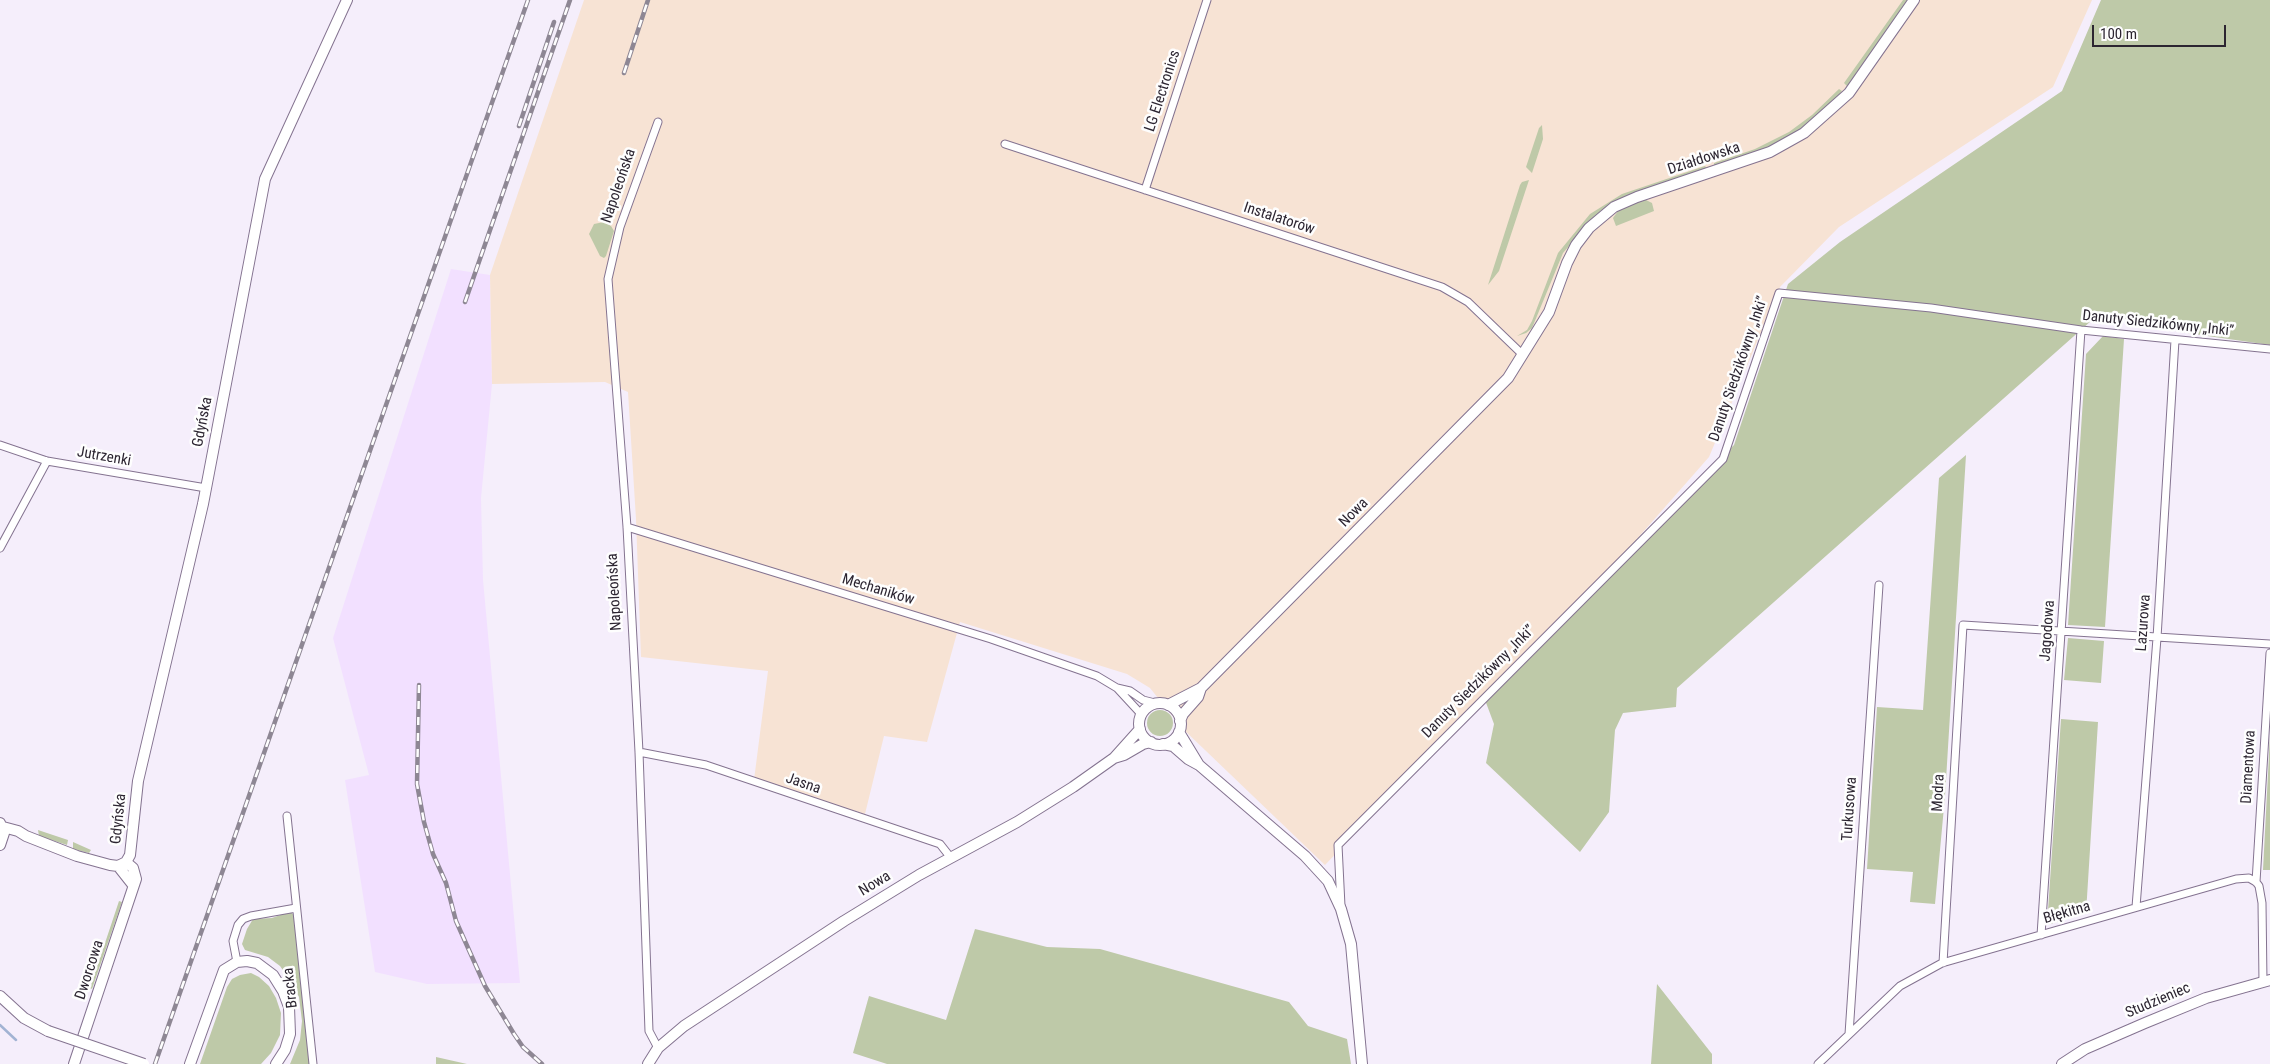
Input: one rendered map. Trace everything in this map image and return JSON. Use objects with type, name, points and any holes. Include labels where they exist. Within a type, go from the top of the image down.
[{"type":"street","name":"Gdyńska","points":[[122,864],[130,855],[138,781],[206,488],[265,179],[347,0]]},
{"type":"street","name":"LG Electronics","points":[[1145,190],[1206,0]]},
{"type":"street","name":"Działdowska","points":[[1523,355],[1549,312],[1567,262],[1576,245],[1589,228],[1601,217],[1614,207],[1637,197],[1770,152],[1804,133],[1849,93],[1914,0]]},
{"type":"street","name":"Napoleońska","points":[[658,122],[620,226],[608,279],[627,526],[639,752],[649,1031],[658,1048]]},
{"type":"street","name":"Instalatorów","points":[[1005,144],[1442,287],[1468,302],[1523,355]]},
{"type":"street","name":"Danuty Siedzikówny „Inki”","points":[[1341,909],[1338,845],[1723,458],[1779,293],[1931,308],[2081,330],[2270,350]]},
{"type":"street","name":"Jagodowa","points":[[2041,935],[2081,330]]},
{"type":"street","name":"Lazurowa","points":[[2136,907],[2157,638],[2175,340]]},
{"type":"street","name":"Nowa","points":[[1168,705],[1201,688],[1492,396],[1508,378],[1523,355]]},
{"type":"street","name":"Jutrzenki","points":[[0,445],[47,461],[206,488]]},
{"type":"street","points":[[0,548],[47,461]]},
{"type":"street","name":"Mechaników","points":[[627,526],[991,639],[1097,676],[1117,688]]},
{"type":"street","name":"Turkusowa","points":[[1849,1034],[1879,585]]},
{"type":"street","name":"Modra","points":[[1943,962],[1963,625],[2061,631]]},
{"type":"street","points":[[2061,631],[2270,644]]},
{"type":"street","name":"Diamentowa","points":[[2256,882],[2270,653]]},
{"type":"street","points":[[1117,688],[1130,690],[1143,700],[1168,705],[1176,711],[1180,726],[1199,765]]},
{"type":"street","points":[[1117,688],[1141,714]]},
{"type":"street","name":"Nowa","points":[[1180,726],[1183,714],[1198,697],[1201,688]]},
{"type":"street","points":[[1155,703],[1147,707],[1141,714],[1140,729],[1146,739],[1151,742],[1173,746],[1188,759],[1199,765],[1305,856],[1328,881],[1341,909],[1351,944],[1362,1064]]},
{"type":"street","points":[[1163,744],[1174,739],[1180,726]]},
{"type":"street","name":"Nowa","points":[[1114,758],[1120,749],[1140,729]]},
{"type":"street","name":"Nowa","points":[[658,1048],[684,1026],[844,921],[951,858],[1017,822],[1073,787],[1114,758],[1151,742]]},
{"type":"street","name":"Jasna","points":[[639,752],[706,766],[940,844],[951,858]]},
{"type":"street","name":"Bracka","points":[[287,816],[314,1064]]},
{"type":"street","points":[[26,836],[2,842],[1,824],[77,856],[122,864]]},
{"type":"street","name":"Dworcowa","points":[[74,1064],[136,878],[133,868],[122,864]]},
{"type":"street","name":"Błękitna","points":[[1818,1064],[1900,986],[1943,962],[2236,879],[2249,878],[2256,882]]},
{"type":"street","points":[[2256,882],[2262,903],[2267,981]]},
{"type":"street","points":[[237,962],[233,941],[238,925],[243,919],[296,908]]},
{"type":"street","points":[[190,1064],[224,970],[237,962],[247,960],[257,963],[273,976],[283,992],[289,1007],[290,1034],[285,1050],[276,1064]]},
{"type":"street","name":"Studzieniec","points":[[2062,1064],[2085,1049],[2144,1022],[2206,998],[2267,981]]},
{"type":"street","points":[[0,996],[24,1018],[48,1031],[144,1064]]},
{"type":"street","points":[[648,1064],[658,1048]]},
{"type":"shaded area","points":[[584,0],[2092,0],[2053,87],[1839,227],[1780,287],[1709,457],[1636,540],[1325,865],[1182,728],[1150,688],[1127,674],[960,622],[927,742],[884,736],[865,814],[754,780],[768,671],[641,657],[636,519],[628,392],[605,382],[492,384],[490,275]]},
{"type":"shaded area","points":[[451,269],[490,275],[492,384],[481,498],[483,580],[520,983],[427,984],[375,972],[345,780],[369,775],[333,638]]},
{"type":"green space","points":[[1903,0],[1908,0],[1847,86],[1844,83]]},
{"type":"green space","points":[[2101,0],[2270,0],[2270,345],[2187,333],[2100,313],[1677,688],[1676,707],[1623,713],[1615,730],[1609,812],[1580,852],[1486,763],[1494,724],[1485,700],[1636,540],[1734,445],[1788,284],[1840,242],[2062,91]]},
{"type":"green space","points":[[1839,89],[1842,91],[1836,99],[1800,130],[1761,151],[1714,167],[1714,163],[1755,149],[1789,132],[1812,115]]},
{"type":"green space","points":[[1542,125],[1543,139],[1532,173],[1526,167],[1539,128]]},
{"type":"green space","points":[[1705,166],[1707,169],[1626,196],[1594,217],[1563,253],[1532,328],[1526,333],[1517,336],[1527,330],[1532,321],[1558,253],[1590,214],[1622,194]]},
{"type":"green space","points":[[1529,180],[1499,271],[1488,285],[1520,185],[1522,182]]},
{"type":"green space","points":[[1644,199],[1652,203],[1654,211],[1616,226],[1613,218],[1618,211]]},
{"type":"green space","points":[[604,222],[611,226],[614,231],[604,258],[600,256],[589,234],[594,224]]},
{"type":"green space","points":[[2103,336],[2124,339],[2105,627],[2068,625],[2086,354]]},
{"type":"green space","points":[[1966,455],[1945,796],[1935,904],[1910,902],[1913,872],[1867,869],[1877,707],[1923,710],[1939,478]]},
{"type":"green space","points":[[2068,638],[2104,641],[2101,683],[2064,680]]},
{"type":"green space","points":[[1160,710],[1169,714],[1173,723],[1169,732],[1160,736],[1151,732],[1147,723],[1151,714]]},
{"type":"green space","points":[[2061,719],[2098,722],[2086,913],[2047,925]]},
{"type":"green space","points":[[2270,735],[2270,870],[2263,870]]},
{"type":"green space","points":[[38,830],[68,840],[67,845],[39,836]]},
{"type":"green space","points":[[73,842],[91,850],[89,853],[73,849]]},
{"type":"green space","points":[[119,901],[122,902],[92,989],[90,988]]},
{"type":"green space","points":[[292,913],[295,917],[311,1064],[290,1064],[300,1040],[302,1021],[299,997],[292,983],[280,966],[268,957],[245,950],[242,944],[253,919],[272,918]]},
{"type":"green space","points":[[975,929],[1047,947],[1100,949],[1289,1002],[1308,1026],[1347,1039],[1351,1064],[887,1064],[853,1053],[869,996],[946,1020]]},
{"type":"green space","points":[[251,973],[269,986],[276,998],[281,1013],[280,1035],[271,1053],[261,1064],[200,1064],[227,987],[232,979]]},
{"type":"green space","points":[[1657,984],[1712,1054],[1712,1064],[1651,1064]]},
{"type":"green space","points":[[436,1057],[467,1064],[436,1064]]},
{"type":"waterway","points":[[0,1025],[16,1040]]},
{"type":"railway","points":[[155,1064],[528,0]]},
{"type":"railway","points":[[465,302],[570,0]]},
{"type":"railway","points":[[624,73],[648,0]]},
{"type":"railway","points":[[519,126],[554,22]]},
{"type":"railway","points":[[419,685],[417,784],[424,822],[433,854],[446,883],[456,921],[485,986],[523,1047],[542,1064]]}]
